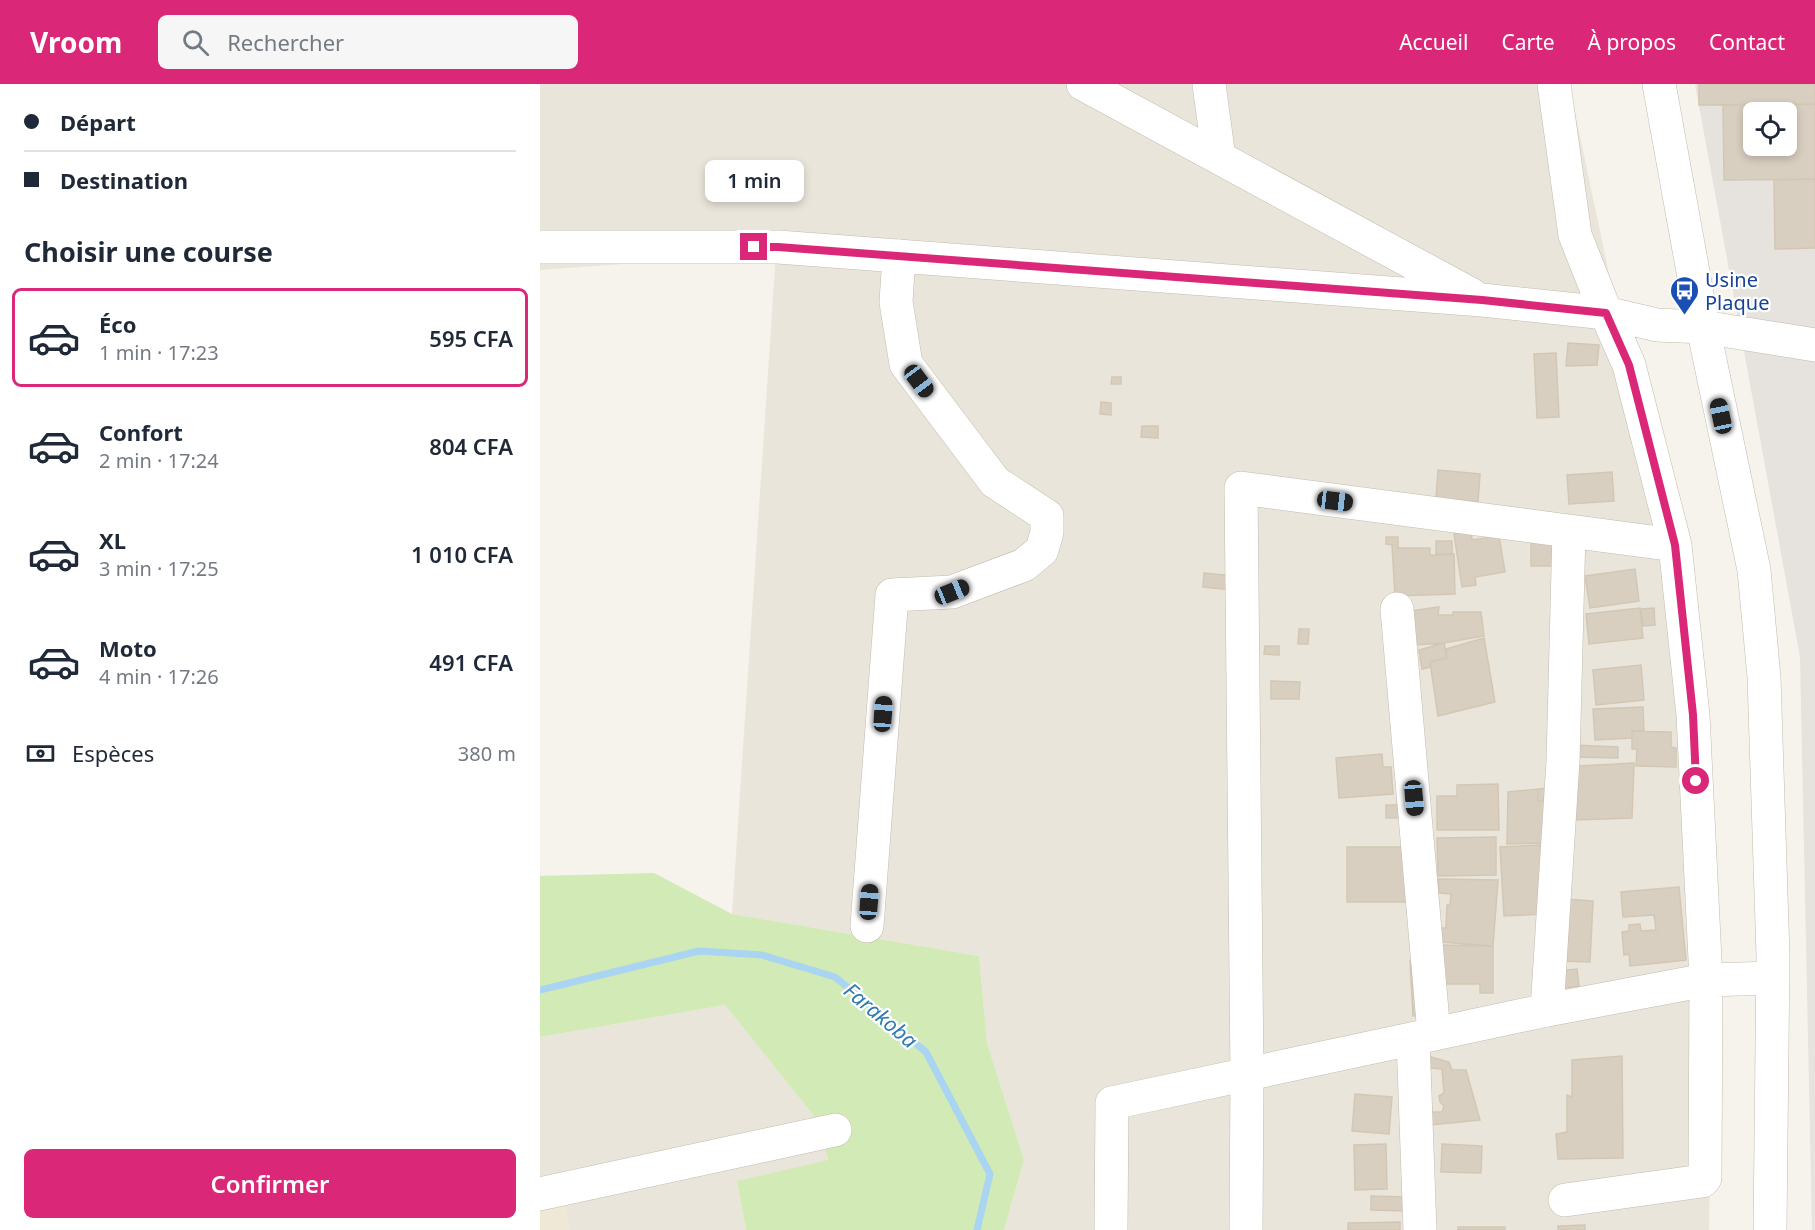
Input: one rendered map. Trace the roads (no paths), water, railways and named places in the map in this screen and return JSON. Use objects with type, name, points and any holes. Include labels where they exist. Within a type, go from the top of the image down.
[{"type":"street","points":[[1083,84],[1482,300]]},
{"type":"street","points":[[1209,84],[1219,158]]},
{"type":"street","points":[[1554,84],[1575,235],[1629,365],[1675,545],[1693,715],[1706,980],[1705,1178],[1702,1181],[1565,1200]]},
{"type":"street","points":[[1659,84],[1703,327],[1754,570],[1764,677],[1773,978],[1770,1230]]},
{"type":"street","points":[[540,247],[778,247],[1482,300],[1606,313],[1657,325],[1703,327],[1815,345]]},
{"type":"street","points":[[867,926],[892,596],[952,592],[1024,565],[1042,550],[1047,532],[1047,516],[995,482],[906,364],[896,303],[899,256]]},
{"type":"street","points":[[1246,1230],[1247,1074],[1241,488],[1675,545]]},
{"type":"street","points":[[1547,1010],[1563,761],[1569,531]]},
{"type":"street","points":[[1397,609],[1424,1037],[1420,1230]]},
{"type":"street","points":[[1111,1230],[1112,1103],[1547,1010],[1706,980],[1773,978]]},
{"type":"street","points":[[540,1194],[835,1130]]},
{"type":"waterway","name":"Farakoba","points":[[540,990],[699,951],[762,955],[835,977],[926,1052],[990,1174],[977,1230]]},
{"type":"place","name":"Usine Plaque","points":[[1684,316]]}]
